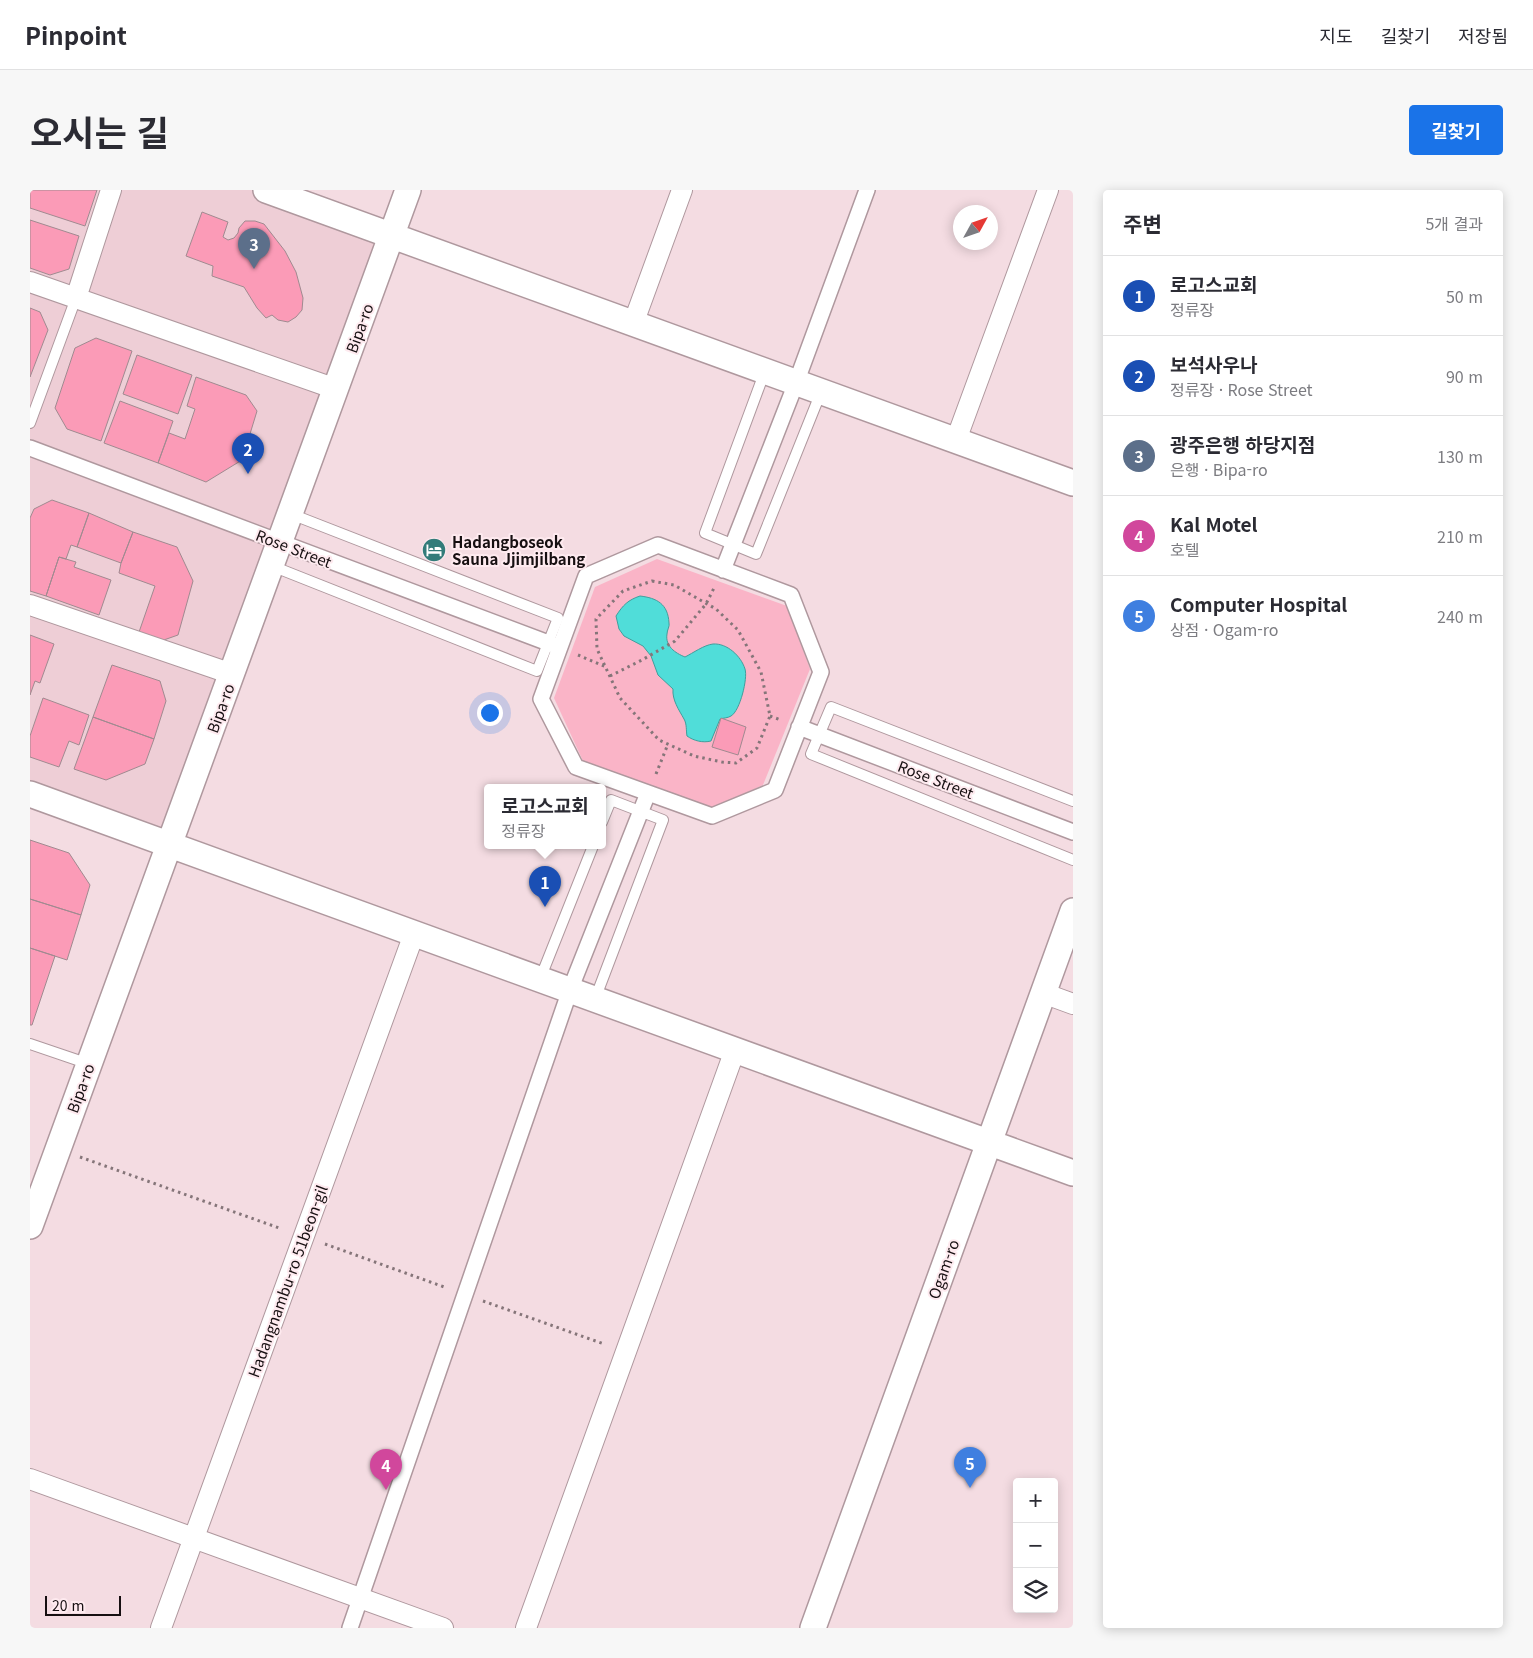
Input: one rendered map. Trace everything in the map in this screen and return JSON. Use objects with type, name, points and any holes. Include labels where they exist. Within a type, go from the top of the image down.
[{"type":"street","points":[[76,298],[111,190]]},
{"type":"street","points":[[266,190],[1073,483]]},
{"type":"street","name":"Bipa-ro","points":[[30,1226],[408,190]]},
{"type":"street","points":[[633,324],[682,190]]},
{"type":"street","points":[[723,570],[796,383],[868,190]]},
{"type":"street","points":[[956,440],[1048,190]]},
{"type":"street","points":[[30,282],[336,389]]},
{"type":"street","name":"Rose Street","points":[[30,448],[553,646]]},
{"type":"street","points":[[658,545],[723,570],[791,595],[821,672],[775,790],[712,816],[576,767],[541,699],[553,646],[586,576],[658,545]]},
{"type":"street","points":[[30,605],[232,674]]},
{"type":"street","name":"Rose Street","points":[[800,727],[1073,832]]},
{"type":"street","points":[[350,1628],[570,990],[648,793]]},
{"type":"street","points":[[30,794],[1073,1173]]},
{"type":"street","name":"Ogam-ro","points":[[813,1628],[1073,911]]},
{"type":"street","name":"Hadangnambu-ro 51beon-gil","points":[[161,1628],[414,934]]},
{"type":"street","points":[[1043,993],[1073,1004]]},
{"type":"street","points":[[526,1628],[735,1050]]},
{"type":"street","points":[[30,1479],[443,1628]]},
{"type":"lane","points":[[30,423],[76,298]]},
{"type":"lane","points":[[765,371],[705,533],[756,554],[821,392]]},
{"type":"lane","points":[[272,566],[537,671],[553,646],[558,618],[291,514]]},
{"type":"lane","points":[[1073,800],[831,707],[811,754],[1073,860]]},
{"type":"lane","points":[[595,999],[663,820],[611,800],[606,812]]},
{"type":"lane","points":[[540,979],[592,849]]},
{"type":"lane","points":[[30,1044],[89,1064]]},
{"type":"path","points":[[610,676],[676,641],[706,604],[723,570]]},
{"type":"path","points":[[652,581],[674,585],[706,604],[716,609],[738,630],[761,672],[770,716],[757,748],[736,762],[722,762],[694,756],[658,740],[620,698],[597,649],[596,619],[623,592],[652,581]]},
{"type":"path","points":[[553,646],[606,667]]},
{"type":"path","points":[[648,793],[668,744]]},
{"type":"path","points":[[58,1149],[626,1352]]},
{"type":"shaded area","points":[[30,190],[266,190],[392,236],[170,845],[30,794]]},
{"type":"shaded area","points":[[657,559],[787,606],[810,669],[763,785],[713,808],[583,761],[554,698],[595,587]]},
{"type":"water","points":[[640,596],[652,598],[664,607],[669,624],[668,642],[678,653],[685,657],[706,646],[718,644],[733,651],[743,664],[746,673],[740,701],[731,716],[720,719],[711,741],[699,741],[687,736],[686,723],[675,701],[673,689],[658,675],[651,656],[643,646],[624,636],[619,629],[616,616],[626,603]]},
{"type":"building","points":[[30,190],[97,190],[85,226],[30,208]]},
{"type":"building","points":[[202,212],[228,222],[223,237],[228,240],[234,238],[245,221],[255,221],[264,224],[285,251],[296,272],[303,298],[302,310],[296,317],[288,322],[278,320],[272,315],[266,318],[257,308],[244,287],[212,276],[213,266],[186,256]]},
{"type":"building","points":[[30,220],[79,236],[69,269],[50,275],[30,268]]},
{"type":"building","points":[[30,308],[40,312],[48,330],[30,377]]},
{"type":"building","points":[[96,338],[132,351],[101,441],[67,429],[55,408],[75,348]]},
{"type":"building","points":[[137,355],[192,375],[178,414],[123,394]]},
{"type":"building","points":[[196,377],[246,395],[257,411],[242,460],[206,482],[158,463],[169,433],[185,439],[195,409],[187,406]]},
{"type":"building","points":[[120,401],[173,421],[158,463],[104,443]]},
{"type":"building","points":[[52,500],[89,513],[77,547],[71,545],[66,559],[59,557],[46,596],[30,591],[30,518],[34,509]]},
{"type":"building","points":[[89,513],[133,532],[121,563],[77,547]]},
{"type":"building","points":[[133,532],[177,547],[193,581],[178,635],[158,642],[138,635],[155,586],[119,573]]},
{"type":"building","points":[[59,557],[76,562],[74,567],[111,580],[99,615],[46,596]]},
{"type":"building","points":[[30,635],[54,644],[40,683],[35,681],[30,695]]},
{"type":"building","points":[[112,665],[160,681],[166,701],[154,739],[93,717]]},
{"type":"building","points":[[43,698],[89,715],[79,745],[69,741],[59,767],[30,757],[30,736]]},
{"type":"building","points":[[93,717],[154,739],[145,764],[106,780],[74,769]]},
{"type":"building","points":[[721,718],[746,727],[738,755],[712,747]]},
{"type":"building","points":[[30,840],[69,853],[90,885],[81,915],[30,899]]},
{"type":"building","points":[[30,899],[81,915],[67,960],[30,948]]},
{"type":"building","points":[[30,948],[55,956],[32,1025],[30,1025]]},
{"type":"place","name":"광주은행 하당지점","points":[[254,269]]},
{"type":"place","name":"보석사우나","points":[[248,474]]},
{"type":"place","name":"Hadangboseok Sauna Jjimjilbang","points":[[434,550]]},
{"type":"place","name":"로고스교회","points":[[545,907]]},
{"type":"place","name":"Computer Hospital","points":[[970,1488]]},
{"type":"place","name":"Kal Motel","points":[[386,1490]]}]
